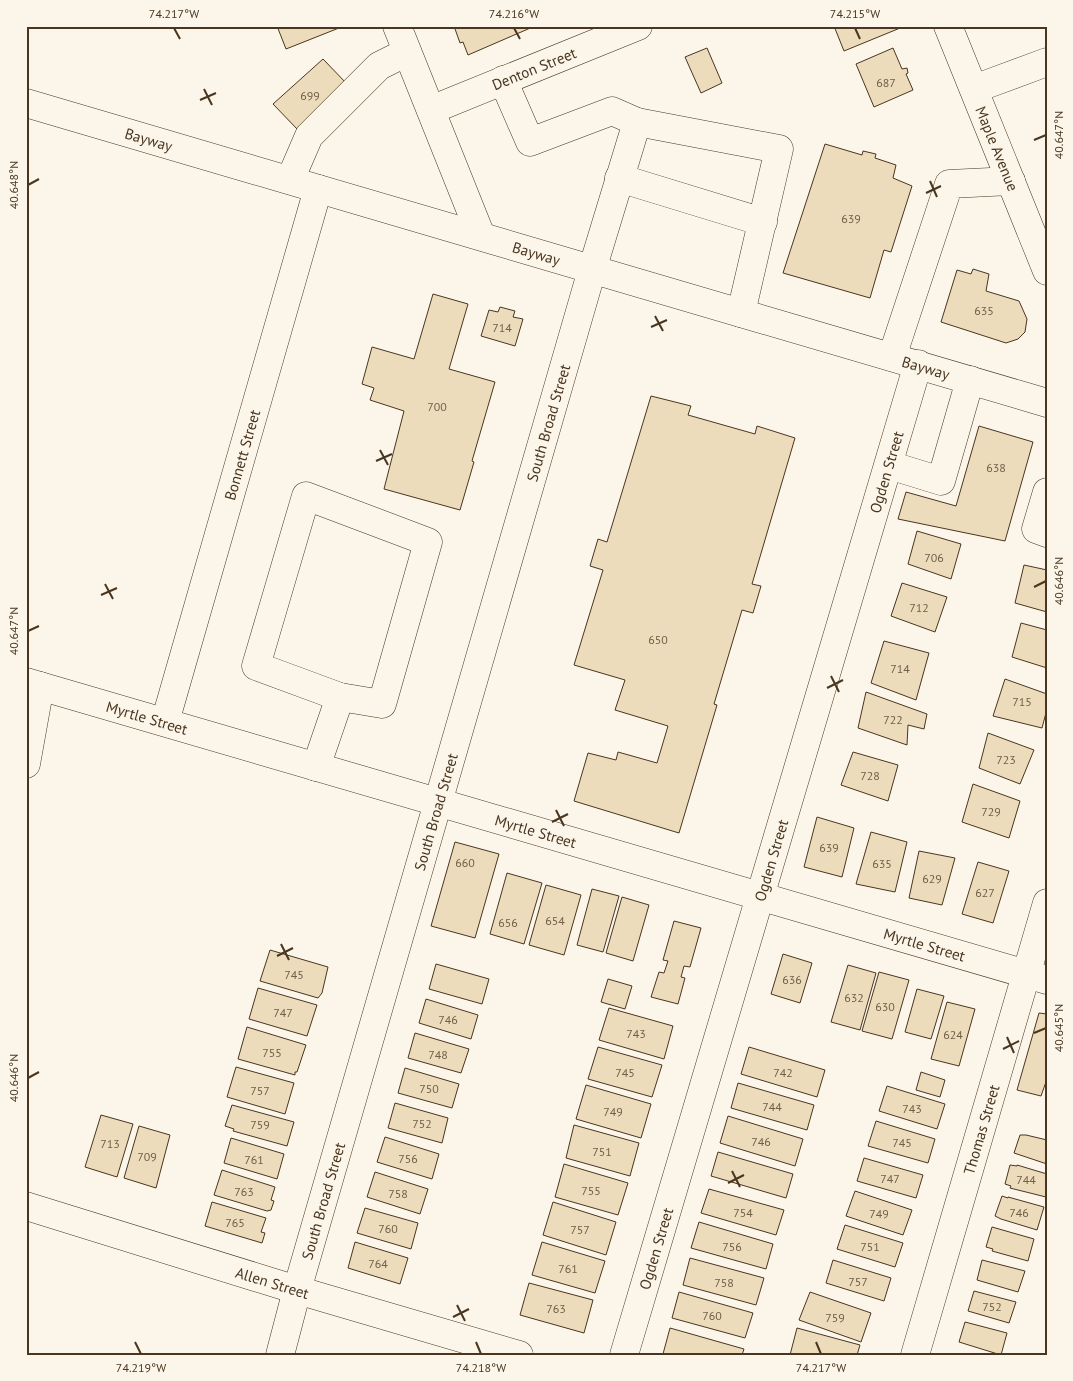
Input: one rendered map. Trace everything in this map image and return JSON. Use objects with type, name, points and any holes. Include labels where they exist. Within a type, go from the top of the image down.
[{"type":"street","points":[[397,26],[480,236]]},
{"type":"street","name":"Denton Street","points":[[431,110],[638,26]]},
{"type":"street","name":"Maple Avenue","points":[[948,26],[1046,265]]},
{"type":"street","points":[[290,180],[309,136],[379,66],[408,52]]},
{"type":"street","points":[[974,90],[1047,62]]},
{"type":"street","points":[[503,80],[530,142],[612,111],[637,122],[779,149],[742,313]]},
{"type":"street","name":"Bayway","points":[[26,103],[1047,403]]},
{"type":"street","name":"South Broad Street","points":[[280,1355],[297,1290],[592,270],[637,122]]},
{"type":"street","points":[[619,178],[763,222]]},
{"type":"street","points":[[892,357],[949,184],[1010,181]]},
{"type":"street","name":"Bonnett Street","points":[[165,722],[318,189]]},
{"type":"street","name":"Ogden Street","points":[[624,1355],[918,364]]},
{"type":"street","points":[[889,465],[942,481],[970,380]]},
{"type":"street","points":[[1047,492],[1036,529],[1047,533]]},
{"type":"street","points":[[306,496],[428,542],[382,704],[340,697],[256,666],[306,496]]},
{"type":"street","points":[[26,764],[33,684]]},
{"type":"street","name":"Myrtle Street","points":[[33,684],[1037,977]]},
{"type":"street","points":[[316,767],[340,697]]},
{"type":"street","name":"Thomas Street","points":[[915,1355],[1007,1036],[1037,977],[1047,903]]},
{"type":"street","name":"Allen Street","points":[[26,1206],[297,1290],[520,1355]]},
{"type":"building","points":[[277,26],[344,26],[286,49]]},
{"type":"building","points":[[454,26],[535,26],[468,55],[463,42],[460,43]]},
{"type":"building","points":[[834,26],[905,26],[844,51]]},
{"type":"building","points":[[707,48],[722,83],[701,93],[685,57]]},
{"type":"building","points":[[893,48],[902,69],[907,68],[908,73],[906,74],[913,90],[874,107],[856,64]]},
{"type":"building","points":[[323,59],[348,85],[298,130],[273,104]]},
{"type":"building","points":[[825,144],[862,155],[863,151],[876,154],[875,158],[896,165],[893,178],[912,186],[891,252],[884,250],[870,298],[783,273]]},
{"type":"building","points":[[973,269],[989,274],[986,291],[1019,301],[1027,319],[1025,332],[1018,339],[1006,343],[941,322],[957,270],[971,274]]},
{"type":"building","points":[[433,294],[468,304],[449,369],[495,382],[460,510],[384,489],[404,411],[370,400],[374,388],[362,384],[372,347],[414,359]]},
{"type":"building","points":[[500,307],[515,311],[513,317],[523,319],[515,346],[481,336],[489,310],[498,312]]},
{"type":"building","points":[[651,396],[691,406],[688,415],[755,434],[757,426],[795,438],[752,584],[761,586],[753,613],[742,610],[714,704],[717,705],[679,833],[574,801],[588,753],[616,760],[618,752],[657,763],[668,726],[615,710],[625,680],[574,665],[603,570],[590,566],[598,539],[607,542]]},
{"type":"building","points":[[979,426],[1033,442],[1005,541],[898,519],[906,492],[956,506]]},
{"type":"building","points":[[917,531],[961,544],[951,579],[908,564]]},
{"type":"building","points":[[1024,565],[1047,570],[1047,612],[1015,603]]},
{"type":"building","points":[[902,583],[947,597],[935,632],[891,616]]},
{"type":"building","points":[[1021,623],[1047,630],[1047,668],[1012,657]]},
{"type":"building","points":[[884,641],[929,653],[916,700],[871,683]]},
{"type":"building","points":[[1005,679],[1047,694],[1047,709],[1042,728],[993,716]]},
{"type":"building","points":[[866,692],[927,714],[924,729],[908,725],[907,745],[858,728]]},
{"type":"building","points":[[988,733],[1034,750],[1020,784],[979,768]]},
{"type":"building","points":[[853,752],[898,765],[888,801],[841,785]]},
{"type":"building","points":[[973,784],[1020,801],[1009,838],[962,822]]},
{"type":"building","points":[[817,817],[854,828],[842,877],[804,867]]},
{"type":"building","points":[[871,832],[907,842],[895,892],[856,884]]},
{"type":"building","points":[[455,842],[499,854],[475,938],[431,926]]},
{"type":"building","points":[[919,851],[955,858],[942,905],[909,898]]},
{"type":"building","points":[[978,862],[1009,871],[993,923],[962,914]]},
{"type":"building","points":[[507,873],[542,883],[524,944],[490,934]]},
{"type":"building","points":[[546,885],[581,895],[564,955],[529,945]]},
{"type":"building","points":[[592,889],[619,896],[603,952],[577,945]]},
{"type":"building","points":[[622,897],[649,905],[633,961],[606,953]]},
{"type":"building","points":[[674,921],[701,928],[690,967],[684,966],[681,977],[685,978],[678,1004],[651,997],[659,972],[664,973],[668,961],[663,960]]},
{"type":"building","points":[[270,950],[328,967],[322,993],[318,998],[260,981]]},
{"type":"building","points":[[783,954],[812,963],[800,1003],[771,994]]},
{"type":"building","points":[[436,964],[489,979],[482,1004],[429,989]]},
{"type":"building","points":[[848,965],[876,973],[860,1030],[831,1022]]},
{"type":"building","points":[[879,972],[909,980],[892,1039],[862,1031]]},
{"type":"building","points":[[608,979],[632,986],[625,1009],[601,1002]]},
{"type":"building","points":[[258,988],[317,1005],[307,1036],[249,1019]]},
{"type":"building","points":[[917,989],[944,996],[931,1039],[905,1032]]},
{"type":"building","points":[[426,999],[478,1015],[471,1039],[419,1023]]},
{"type":"building","points":[[947,1002],[975,1009],[959,1066],[931,1059]]},
{"type":"building","points":[[609,1008],[673,1026],[664,1059],[599,1040]]},
{"type":"building","points":[[1039,1013],[1047,1014],[1047,1079],[1041,1096],[1017,1090]]},
{"type":"building","points":[[247,1027],[306,1045],[295,1075],[238,1059]]},
{"type":"building","points":[[415,1033],[469,1049],[461,1073],[408,1058]]},
{"type":"building","points":[[598,1047],[662,1065],[652,1097],[588,1079]]},
{"type":"building","points":[[749,1047],[825,1070],[817,1097],[741,1074]]},
{"type":"building","points":[[236,1067],[294,1083],[285,1114],[227,1097]]},
{"type":"building","points":[[405,1068],[459,1084],[452,1108],[398,1093]]},
{"type":"building","points":[[921,1072],[945,1080],[940,1097],[916,1090]]},
{"type":"building","points":[[738,1083],[814,1105],[807,1130],[731,1108]]},
{"type":"building","points":[[586,1085],[651,1104],[641,1138],[576,1119]]},
{"type":"building","points":[[887,1086],[945,1104],[937,1129],[879,1111]]},
{"type":"building","points":[[395,1103],[448,1118],[442,1143],[388,1128]]},
{"type":"building","points":[[232,1105],[294,1122],[287,1146],[233,1131],[234,1129],[225,1126]]},
{"type":"building","points":[[101,1115],[133,1124],[117,1177],[85,1167]]},
{"type":"building","points":[[728,1116],[803,1139],[795,1166],[720,1143]]},
{"type":"building","points":[[876,1121],[935,1139],[928,1163],[868,1146]]},
{"type":"building","points":[[574,1125],[639,1143],[630,1176],[566,1158]]},
{"type":"building","points":[[139,1126],[170,1135],[156,1188],[124,1178]]},
{"type":"building","points":[[1020,1135],[1047,1140],[1047,1164],[1014,1153]]},
{"type":"building","points":[[385,1137],[439,1154],[432,1179],[377,1162]]},
{"type":"building","points":[[231,1138],[284,1154],[277,1179],[224,1163]]},
{"type":"building","points":[[718,1152],[793,1174],[786,1198],[711,1176]]},
{"type":"building","points":[[864,1158],[923,1175],[916,1198],[857,1181]]},
{"type":"building","points":[[564,1164],[628,1183],[618,1215],[555,1197]]},
{"type":"building","points":[[1010,1165],[1017,1165],[1047,1174],[1046,1197],[1010,1188],[1011,1186],[1005,1184]]},
{"type":"building","points":[[222,1170],[275,1187],[271,1200],[274,1201],[271,1210],[267,1211],[214,1195]]},
{"type":"building","points":[[375,1172],[428,1189],[420,1214],[367,1197]]},
{"type":"building","points":[[709,1189],[784,1210],[776,1235],[701,1213]]},
{"type":"building","points":[[855,1191],[912,1210],[903,1235],[846,1216]]},
{"type":"building","points":[[1002,1196],[1044,1207],[1037,1230],[995,1216]]},
{"type":"building","points":[[212,1202],[266,1218],[261,1232],[265,1233],[262,1243],[205,1226]]},
{"type":"building","points":[[553,1202],[616,1222],[606,1255],[543,1235]]},
{"type":"building","points":[[365,1208],[418,1223],[411,1249],[357,1233]]},
{"type":"building","points":[[699,1222],[773,1244],[766,1269],[691,1248]]},
{"type":"building","points":[[845,1225],[903,1243],[895,1267],[837,1249]]},
{"type":"building","points":[[992,1227],[1034,1239],[1028,1261],[992,1251],[993,1249],[986,1247]]},
{"type":"building","points":[[355,1242],[408,1258],[400,1284],[348,1268]]},
{"type":"building","points":[[542,1242],[605,1261],[595,1293],[532,1275]]},
{"type":"building","points":[[690,1258],[764,1278],[756,1305],[683,1285]]},
{"type":"building","points":[[833,1260],[891,1278],[884,1301],[826,1283]]},
{"type":"building","points":[[982,1260],[1025,1271],[1018,1292],[977,1280]]},
{"type":"building","points":[[529,1283],[593,1300],[584,1333],[520,1315]]},
{"type":"building","points":[[974,1291],[1016,1302],[1009,1323],[968,1311]]},
{"type":"building","points":[[679,1292],[753,1313],[745,1338],[672,1318]]},
{"type":"building","points":[[810,1292],[871,1313],[861,1342],[799,1320]]},
{"type":"building","points":[[965,1322],[1007,1333],[1001,1355],[959,1342]]},
{"type":"building","points":[[670,1328],[744,1349],[742,1355],[663,1354]]},
{"type":"building","points":[[797,1328],[860,1345],[857,1355],[790,1355]]}]
